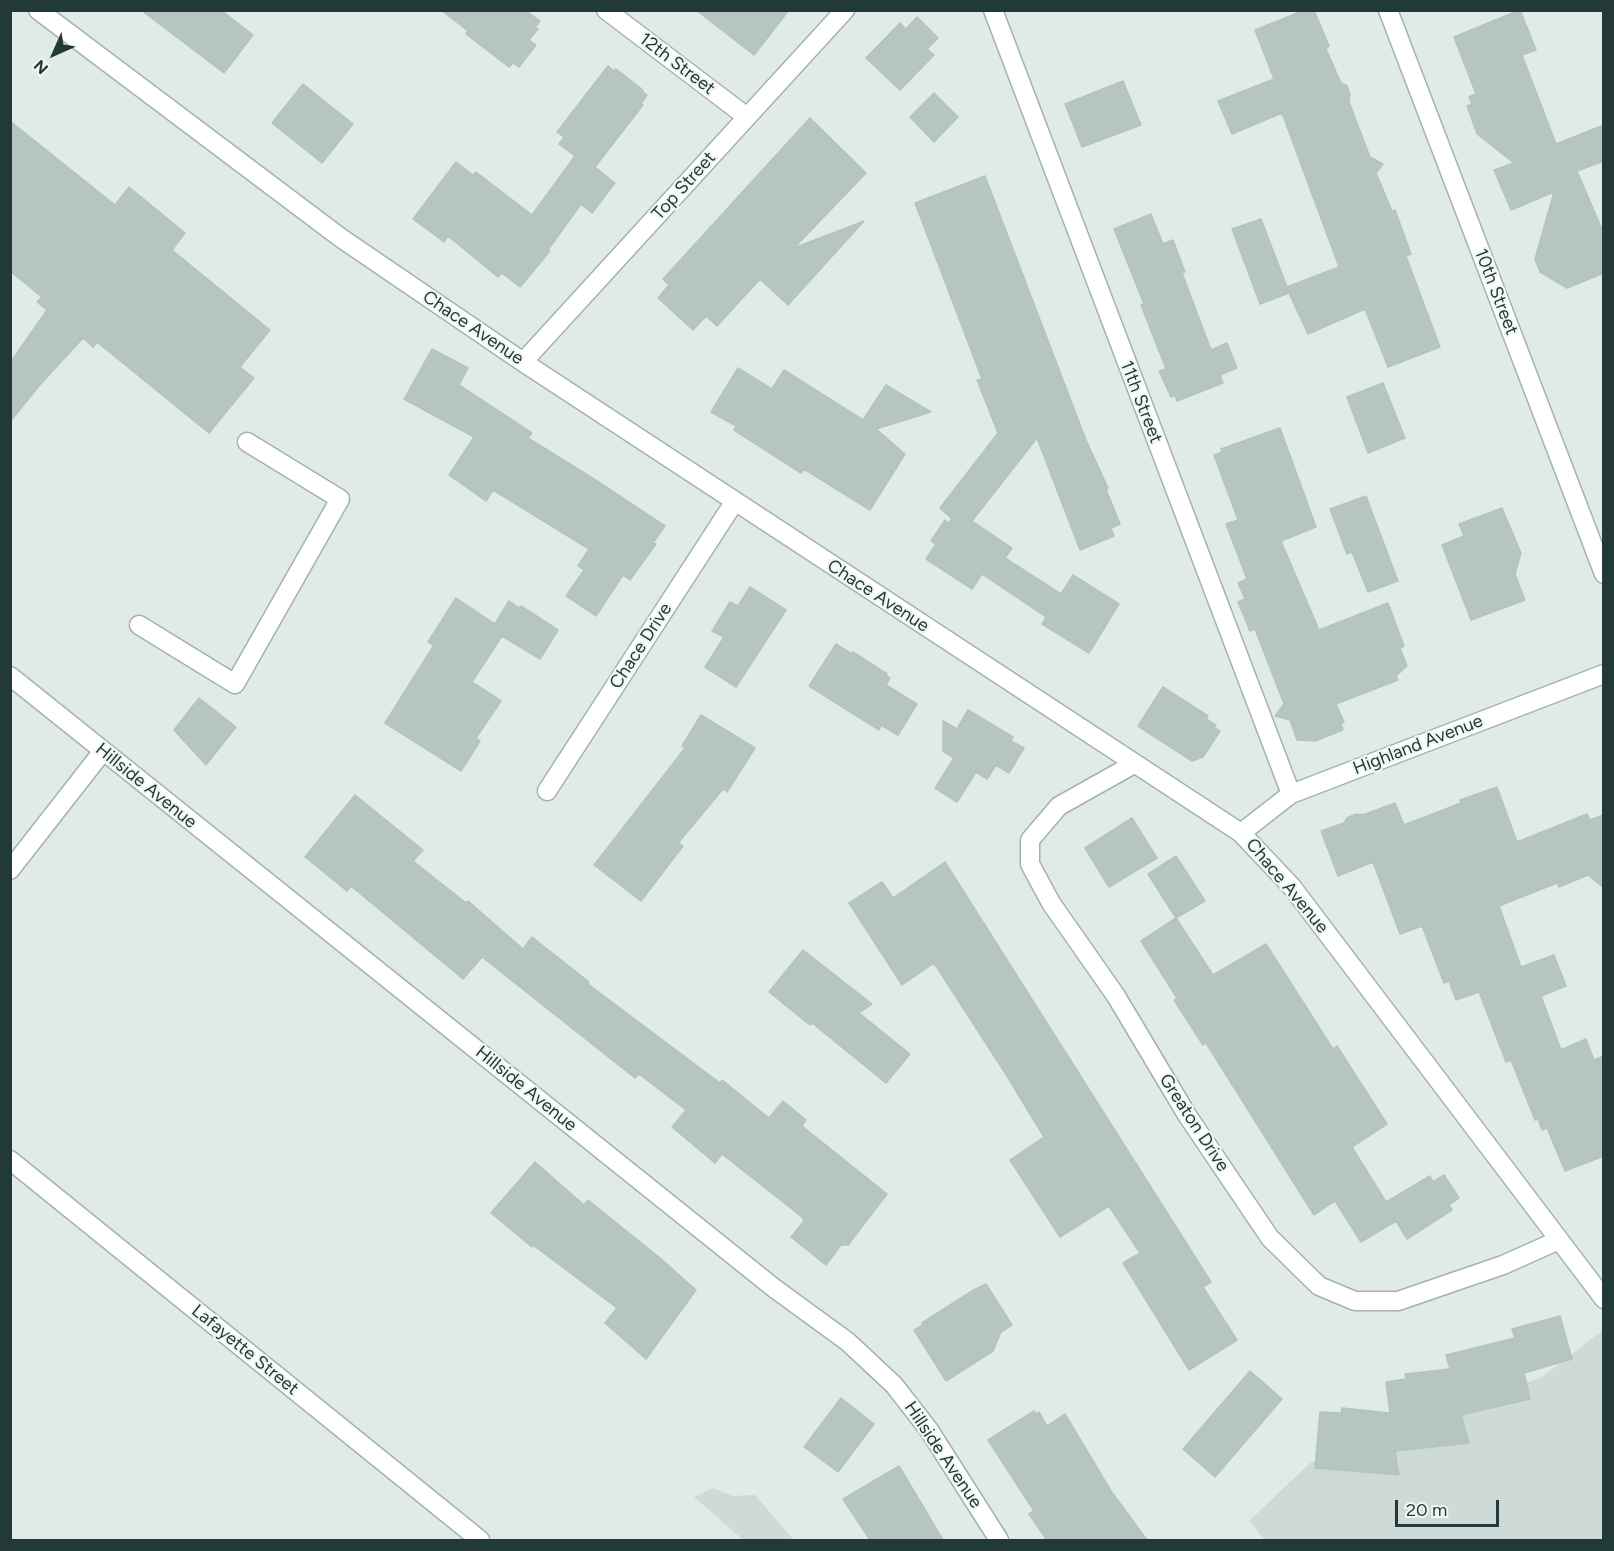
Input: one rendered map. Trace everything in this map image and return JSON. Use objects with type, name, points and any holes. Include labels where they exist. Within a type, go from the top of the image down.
[{"type":"street","name":"Chace Avenue","points":[[38,10],[330,230],[523,362],[1241,833],[1292,887],[1604,1299]]},
{"type":"street","name":"12th Street","points":[[606,10],[747,117]]},
{"type":"street","name":"Top Street","points":[[523,362],[845,10]]},
{"type":"street","name":"11th Street","points":[[993,10],[1291,794]]},
{"type":"street","name":"10th Street","points":[[1388,10],[1604,573]]},
{"type":"street","points":[[139,625],[235,684],[340,499],[247,442]]},
{"type":"street","name":"Chace Drive","points":[[547,791],[735,501]]},
{"type":"street","name":"Highland Avenue","points":[[1241,833],[1291,794],[1604,674]]},
{"type":"street","name":"Hillside Avenue","points":[[10,676],[766,1281],[848,1342],[894,1385],[929,1430],[999,1540]]},
{"type":"street","points":[[10,870],[103,752]]},
{"type":"street","name":"Greaton Drive","points":[[1134,764],[1059,806],[1030,840],[1030,864],[1050,903],[1116,996],[1187,1115],[1270,1238],[1319,1287],[1355,1301],[1398,1300],[1503,1265],[1559,1240]]},
{"type":"street","name":"Lafayette Street","points":[[10,1160],[480,1540]]},
{"type":"shaded area","points":[[1603,1330],[1603,1540],[1265,1540],[1249,1521],[1310,1463],[1542,1377]]},
{"type":"shaded area","points":[[713,1488],[732,1496],[755,1495],[794,1540],[743,1540],[694,1497]]},
{"type":"building","points":[[141,10],[221,10],[253,35],[224,73]]},
{"type":"building","points":[[441,10],[525,10],[540,21],[535,27],[538,29],[529,40],[536,45],[519,67],[513,63],[509,67],[466,34],[468,31]]},
{"type":"building","points":[[696,10],[789,10],[754,55]]},
{"type":"building","points":[[1305,10],[1314,10],[1329,46],[1326,49],[1341,83],[1347,86],[1350,94],[1349,102],[1370,157],[1383,164],[1376,173],[1392,211],[1395,210],[1411,254],[1406,256],[1440,347],[1388,367],[1365,309],[1308,334],[1289,293],[1260,304],[1232,229],[1261,219],[1287,287],[1339,267],[1282,113],[1232,134],[1218,101],[1274,79],[1255,30]]},
{"type":"building","points":[[1520,10],[1536,50],[1522,55],[1556,144],[1604,125],[1604,161],[1577,171],[1604,234],[1604,273],[1567,288],[1540,272],[1535,259],[1554,192],[1511,210],[1494,170],[1514,163],[1477,134],[1467,106],[1472,104],[1469,97],[1476,94],[1454,37]]},
{"type":"building","points":[[917,17],[938,38],[927,49],[934,55],[900,90],[866,58],[900,23],[906,29]]},
{"type":"building","points":[[608,66],[614,71],[616,69],[647,95],[641,104],[643,105],[595,167],[615,183],[592,213],[581,204],[548,250],[550,251],[520,287],[502,273],[498,277],[448,236],[444,242],[413,219],[456,162],[473,175],[476,172],[532,215],[575,156],[559,144],[564,137],[557,132]]},
{"type":"building","points":[[1123,81],[1141,125],[1082,147],[1065,104]]},
{"type":"building","points":[[303,84],[353,124],[322,163],[272,123]]},
{"type":"building","points":[[934,93],[958,117],[934,142],[910,117]]},
{"type":"building","points":[[810,118],[866,173],[794,248],[864,221],[788,305],[760,279],[717,326],[706,316],[693,330],[658,298],[669,285],[663,279]]},
{"type":"building","points":[[10,121],[115,205],[129,187],[185,233],[172,250],[270,330],[240,367],[254,378],[209,433],[97,342],[93,347],[83,338],[38,387],[10,422],[10,363],[47,310],[37,302],[42,297],[10,271]]},
{"type":"building","points":[[985,176],[1086,440],[1108,488],[1106,489],[1120,524],[1111,528],[1114,536],[1080,550],[1037,438],[972,521],[1012,548],[1005,558],[1061,594],[1073,575],[1119,604],[1089,653],[1042,624],[1046,617],[982,574],[972,589],[926,559],[936,544],[931,541],[945,520],[949,523],[952,519],[940,508],[998,433],[977,380],[982,379],[915,203]]},
{"type":"building","points":[[1151,214],[1163,244],[1173,240],[1185,272],[1182,273],[1211,350],[1227,343],[1237,368],[1220,375],[1223,383],[1177,401],[1175,395],[1171,397],[1159,371],[1166,369],[1141,305],[1144,304],[1114,229]]},
{"type":"building","points":[[432,349],[468,368],[459,385],[532,433],[528,438],[665,526],[653,543],[656,544],[630,580],[623,575],[596,616],[566,596],[584,570],[578,566],[589,549],[493,490],[486,501],[449,475],[474,437],[404,399]]},
{"type":"building","points":[[738,368],[772,389],[784,370],[863,420],[886,385],[931,412],[876,429],[905,454],[870,510],[804,469],[801,473],[734,430],[736,426],[711,412]]},
{"type":"building","points":[[1383,383],[1405,438],[1368,453],[1347,397]]},
{"type":"building","points":[[1280,428],[1316,527],[1281,541],[1319,630],[1388,603],[1404,646],[1400,648],[1407,666],[1396,676],[1398,680],[1336,704],[1344,722],[1341,724],[1343,730],[1315,741],[1297,740],[1290,720],[1275,716],[1284,704],[1255,629],[1250,631],[1238,602],[1245,599],[1238,583],[1247,579],[1226,524],[1238,520],[1214,455],[1222,452],[1221,449]]},
{"type":"building","points":[[1366,496],[1398,581],[1368,592],[1352,552],[1347,554],[1330,509]]},
{"type":"building","points":[[1502,508],[1521,553],[1515,574],[1525,600],[1471,620],[1442,545],[1464,536],[1459,524]]},
{"type":"building","points":[[750,587],[786,610],[736,687],[705,667],[724,637],[712,631],[730,602],[738,606]]},
{"type":"building","points":[[456,598],[495,624],[509,601],[519,608],[521,606],[558,630],[540,659],[502,636],[472,682],[501,701],[476,738],[480,741],[461,771],[385,723],[434,645],[428,642]]},
{"type":"building","points":[[836,644],[887,674],[886,676],[890,678],[886,685],[917,704],[898,735],[881,725],[879,730],[809,686]]},
{"type":"building","points":[[1163,687],[1208,716],[1206,719],[1216,725],[1214,728],[1220,731],[1203,757],[1192,761],[1138,726]]},
{"type":"building","points":[[199,698],[236,727],[206,765],[174,730]]},
{"type":"building","points":[[968,710],[1013,737],[1011,741],[1024,748],[1009,773],[996,765],[987,779],[976,772],[957,802],[935,788],[954,758],[943,751],[943,721],[957,729]]},
{"type":"building","points":[[701,715],[755,748],[727,792],[723,789],[678,843],[683,846],[641,901],[594,865],[685,748],[682,746]]},
{"type":"building","points":[[1497,787],[1517,842],[1587,814],[1590,820],[1604,815],[1604,888],[1588,875],[1559,887],[1557,883],[1499,906],[1521,967],[1554,955],[1566,986],[1541,996],[1561,1050],[1586,1039],[1594,1060],[1604,1056],[1604,1156],[1565,1171],[1547,1128],[1542,1130],[1538,1119],[1535,1120],[1511,1060],[1506,1062],[1479,992],[1456,1000],[1449,981],[1444,983],[1422,926],[1400,934],[1373,862],[1338,876],[1321,831],[1344,823],[1347,818],[1356,814],[1363,815],[1395,803],[1404,825],[1461,803],[1460,800]]},
{"type":"building","points":[[355,795],[423,850],[413,861],[466,903],[468,901],[523,949],[532,937],[589,982],[588,984],[720,1083],[722,1080],[769,1118],[783,1101],[806,1120],[802,1126],[887,1194],[848,1245],[841,1245],[826,1265],[791,1237],[804,1221],[802,1217],[722,1154],[715,1163],[672,1127],[686,1110],[639,1074],[635,1078],[482,957],[463,979],[351,886],[347,891],[305,857]]},
{"type":"building","points":[[1132,818],[1157,858],[1109,887],[1085,848]]},
{"type":"building","points":[[1176,856],[1205,901],[1176,918],[1148,874]]},
{"type":"building","points":[[945,862],[1211,1282],[1203,1287],[1237,1340],[1189,1370],[1123,1263],[1140,1253],[1109,1206],[1060,1237],[1010,1160],[1044,1137],[934,963],[902,985],[849,903],[882,882],[893,898]]},
{"type":"building","points":[[1176,918],[1213,975],[1266,944],[1333,1049],[1337,1046],[1387,1124],[1352,1147],[1386,1202],[1430,1176],[1433,1182],[1444,1175],[1459,1198],[1449,1205],[1452,1210],[1407,1239],[1396,1221],[1361,1242],[1335,1201],[1314,1215],[1206,1043],[1203,1045],[1174,1000],[1177,998],[1141,941]]},
{"type":"building","points":[[803,950],[872,1004],[859,1013],[910,1054],[886,1083],[812,1023],[810,1025],[769,992]]},
{"type":"building","points":[[535,1162],[584,1205],[588,1200],[696,1290],[646,1359],[605,1323],[617,1308],[533,1245],[532,1247],[491,1213]]},
{"type":"building","points":[[986,1284],[1012,1325],[1001,1332],[993,1351],[946,1381],[914,1330]]},
{"type":"building","points":[[1560,1316],[1572,1359],[1524,1373],[1530,1399],[1461,1415],[1469,1443],[1395,1451],[1399,1475],[1315,1468],[1320,1412],[1341,1413],[1342,1408],[1390,1413],[1386,1382],[1406,1379],[1405,1374],[1450,1369],[1446,1355],[1515,1338],[1512,1329]]},
{"type":"building","points":[[1250,1371],[1282,1399],[1215,1477],[1183,1449]]},
{"type":"building","points":[[841,1398],[874,1424],[838,1472],[804,1447]]},
{"type":"building","points":[[1034,1411],[1036,1414],[1039,1412],[1047,1426],[1065,1414],[1111,1491],[1147,1540],[1047,1540],[1029,1514],[1034,1511],[988,1440]]},
{"type":"building","points":[[899,1466],[943,1540],[870,1540],[843,1499]]}]
